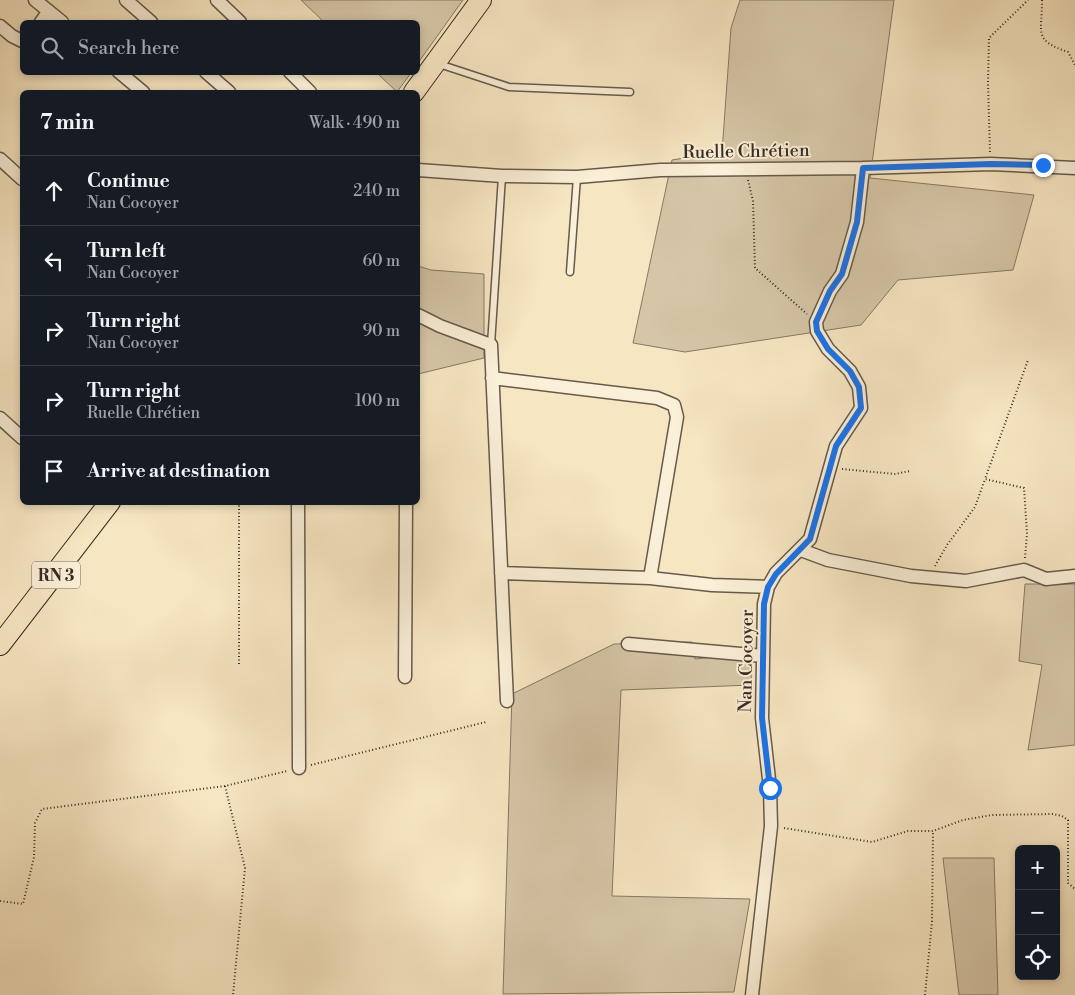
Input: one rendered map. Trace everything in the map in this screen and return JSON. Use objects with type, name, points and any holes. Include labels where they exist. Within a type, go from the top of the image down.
[{"type":"main road","points":[[415,90],[481,0]]},
{"type":"main road","name":"RN 3","points":[[0,645],[103,505]]},
{"type":"street","points":[[35,0],[60,20]]},
{"type":"street","points":[[126,0],[149,20]]},
{"type":"street","points":[[217,0],[238,20]]},
{"type":"street","points":[[42,20],[49,11]]},
{"type":"street","points":[[0,26],[12,36],[20,39]]},
{"type":"street","points":[[123,75],[140,90]]},
{"type":"street","points":[[209,75],[226,90]]},
{"type":"street","points":[[293,75],[308,90]]},
{"type":"street","points":[[0,159],[20,177]]},
{"type":"street","name":"Ruelle Chrétien","points":[[420,170],[502,176],[577,177],[660,170],[863,168],[991,164],[1075,168]]},
{"type":"street","points":[[816,322],[830,291],[842,274],[857,222],[863,168]]},
{"type":"street","points":[[420,316],[440,326],[491,345],[508,701]]},
{"type":"street","name":"Nan Cocoyer","points":[[752,995],[771,826],[770,788],[762,718],[764,604],[768,587],[787,560],[801,550],[810,539],[832,468],[836,446],[861,408],[859,387],[850,371],[828,349],[817,331],[816,322]]},
{"type":"street","points":[[492,378],[657,398],[674,405],[678,416],[650,578]]},
{"type":"street","points":[[0,418],[20,436]]},
{"type":"street","points":[[298,505],[299,768]]},
{"type":"street","points":[[405,677],[406,505]]},
{"type":"street","points":[[801,550],[828,560],[854,566],[966,581],[1024,570],[1046,579],[1075,576]]},
{"type":"street","points":[[502,573],[650,578],[768,587]]},
{"type":"street","points":[[628,644],[762,656]]},
{"type":"lane","points":[[435,62],[509,87],[630,92]]},
{"type":"lane","points":[[491,345],[502,176]]},
{"type":"lane","points":[[570,272],[577,177]]},
{"type":"path","points":[[991,164],[988,84],[989,38],[1028,0]]},
{"type":"path","points":[[1042,0],[1042,37],[1048,46],[1068,52],[1075,65]]},
{"type":"path","points":[[737,169],[749,182],[753,201],[755,268],[816,322]]},
{"type":"path","points":[[929,577],[947,545],[974,508],[1028,360]]},
{"type":"path","points":[[832,468],[895,474],[910,470]]},
{"type":"path","points":[[985,479],[1024,488],[1027,534],[1024,570]]},
{"type":"path","points":[[239,505],[239,664]]},
{"type":"path","points":[[0,901],[23,904],[34,856],[34,823],[42,809],[225,786],[486,722]]},
{"type":"path","points":[[225,786],[246,868],[234,995]]},
{"type":"path","points":[[771,826],[872,842],[908,831],[932,831],[963,820],[992,815],[1053,814],[1068,820],[1068,883],[1075,889]]},
{"type":"path","points":[[925,995],[932,920],[932,831]]},
{"type":"shaded area","points":[[301,0],[463,0],[420,60],[420,20],[322,20]]},
{"type":"shaded area","points":[[740,0],[894,0],[870,178],[1034,195],[1013,270],[898,280],[861,325],[685,352],[633,343],[672,160],[722,152],[731,28]]},
{"type":"shaded area","points":[[379,75],[410,75],[398,90],[395,90]]},
{"type":"shaded area","points":[[420,267],[431,270],[484,274],[484,358],[420,374]]},
{"type":"shaded area","points":[[1025,584],[1075,584],[1075,745],[1028,750],[1042,665],[1019,661]]},
{"type":"shaded area","points":[[692,642],[695,659],[749,653],[752,685],[621,690],[612,896],[750,899],[734,992],[503,994],[512,694],[614,644]]},
{"type":"shaded area","points":[[943,858],[994,858],[998,995],[959,995]]},
{"type":"route","points":[[770,788],[762,718],[764,604],[768,587],[787,560],[801,550],[810,539],[832,468],[836,446],[861,408],[859,387],[850,371],[828,349],[817,331],[816,322],[830,291],[842,274],[857,222],[863,168],[991,164],[1043,165]]}]
